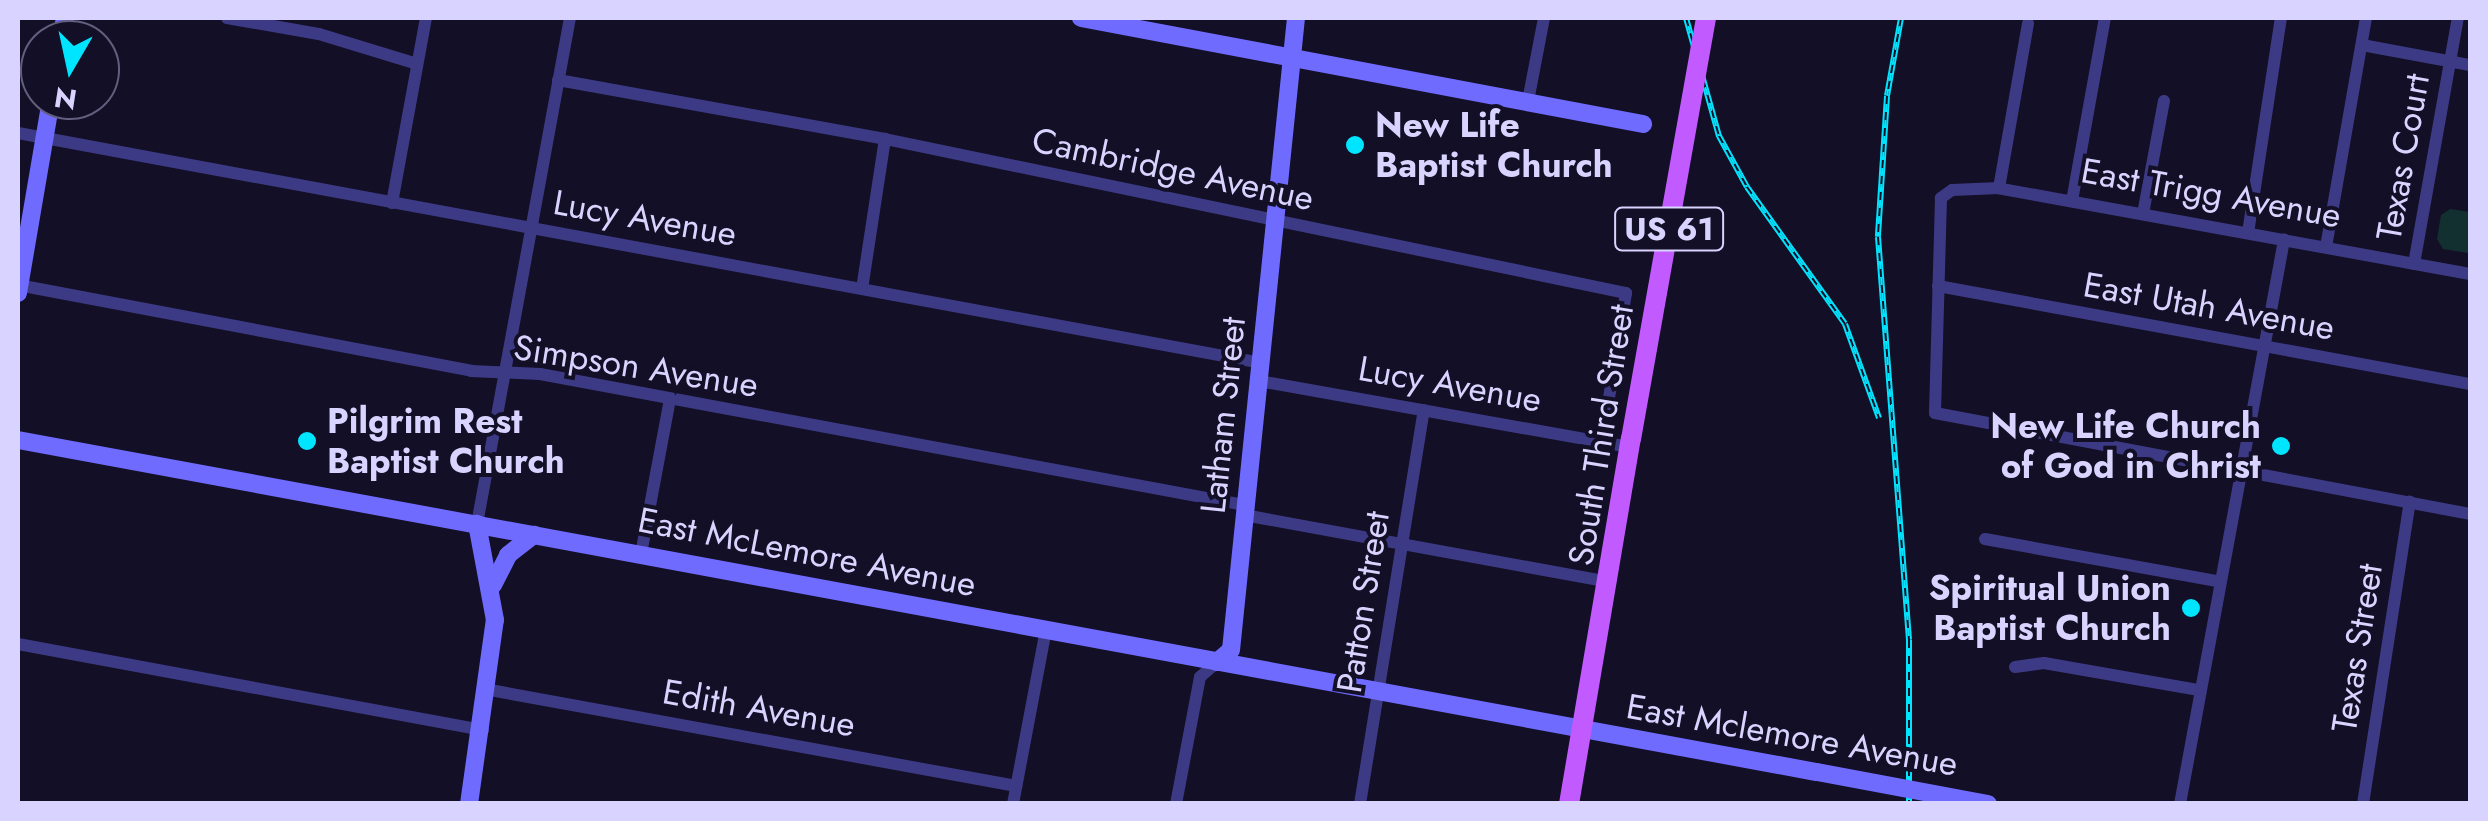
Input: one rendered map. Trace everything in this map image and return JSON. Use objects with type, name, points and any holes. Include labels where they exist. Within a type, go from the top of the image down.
[{"type":"main road","points":[[1081,18],[1644,124]]},
{"type":"main road","name":"Latham Street","points":[[1217,662],[1231,650],[1296,18]]},
{"type":"main road","name":"South Third Street","points":[[1569,804],[1706,18]]},
{"type":"main road","points":[[18,288],[47,120]]},
{"type":"main road","name":"East McLemore Avenue","points":[[18,440],[1584,730]]},
{"type":"main road","points":[[469,804],[490,690],[493,585],[477,524]]},
{"type":"main road","points":[[493,585],[508,556],[534,534]]},
{"type":"main road","name":"East Mclemore Avenue","points":[[1584,730],[1988,804]]},
{"type":"street","points":[[227,18],[319,34],[417,64]]},
{"type":"street","points":[[392,203],[426,18]]},
{"type":"street","points":[[477,524],[570,18]]},
{"type":"street","points":[[1528,101],[1544,18]]},
{"type":"street","points":[[2072,201],[2105,18]]},
{"type":"street","points":[[2248,233],[2281,18]]},
{"type":"street","points":[[2326,248],[2366,18]]},
{"type":"street","points":[[2450,61],[2458,18]]},
{"type":"street","points":[[1999,188],[2028,24]]},
{"type":"street","points":[[2362,45],[2470,65]]},
{"type":"street","name":"Texas Court","points":[[2414,264],[2450,61]]},
{"type":"street","name":"Cambridge Avenue","points":[[558,80],[885,140],[1626,294],[1602,442]]},
{"type":"street","points":[[2142,214],[2164,101]]},
{"type":"street","name":"Lucy Avenue","points":[[18,133],[862,289],[1424,410],[1602,442],[1630,443]]},
{"type":"street","points":[[862,289],[885,140]]},
{"type":"street","name":"East Trigg Avenue","points":[[1938,286],[1941,198],[1952,190],[1999,188],[2470,274]]},
{"type":"street","points":[[2180,804],[2238,468],[2284,240]]},
{"type":"street","points":[[1938,286],[1935,414],[2470,514]]},
{"type":"street","name":"East Utah Avenue","points":[[1938,286],[2470,384]]},
{"type":"street","name":"Simpson Avenue","points":[[18,288],[670,399],[1609,582]]},
{"type":"street","points":[[640,554],[670,399]]},
{"type":"street","name":"Patton Street","points":[[1360,804],[1424,410]]},
{"type":"street","name":"Texas Street","points":[[2363,804],[2410,502]]},
{"type":"street","points":[[1984,539],[2218,581]]},
{"type":"street","points":[[1013,804],[1046,630]]},
{"type":"street","points":[[18,644],[483,730]]},
{"type":"street","name":"Latham Street","points":[[1176,804],[1200,677],[1217,662]]},
{"type":"street","points":[[2016,667],[2044,663],[2198,690]]},
{"type":"street","name":"Edith Avenue","points":[[490,690],[1016,786]]},
{"type":"green space","points":[[2450,209],[2470,212],[2468,253],[2443,249],[2437,239],[2441,215]]},
{"type":"railway","points":[[1686,18],[1719,136],[1747,187],[1845,324],[1879,418]]},
{"type":"railway","points":[[1901,18],[1887,96],[1878,237],[1909,640],[1909,804]]},
{"type":"place","name":"New Life Baptist Church","points":[[1355,145]]},
{"type":"place","name":"Pilgrim Rest Baptist Church","points":[[307,441]]},
{"type":"place","name":"New Life Church of God in Christ","points":[[2281,446]]},
{"type":"place","name":"Spiritual Union Baptist Church","points":[[2191,608]]}]
